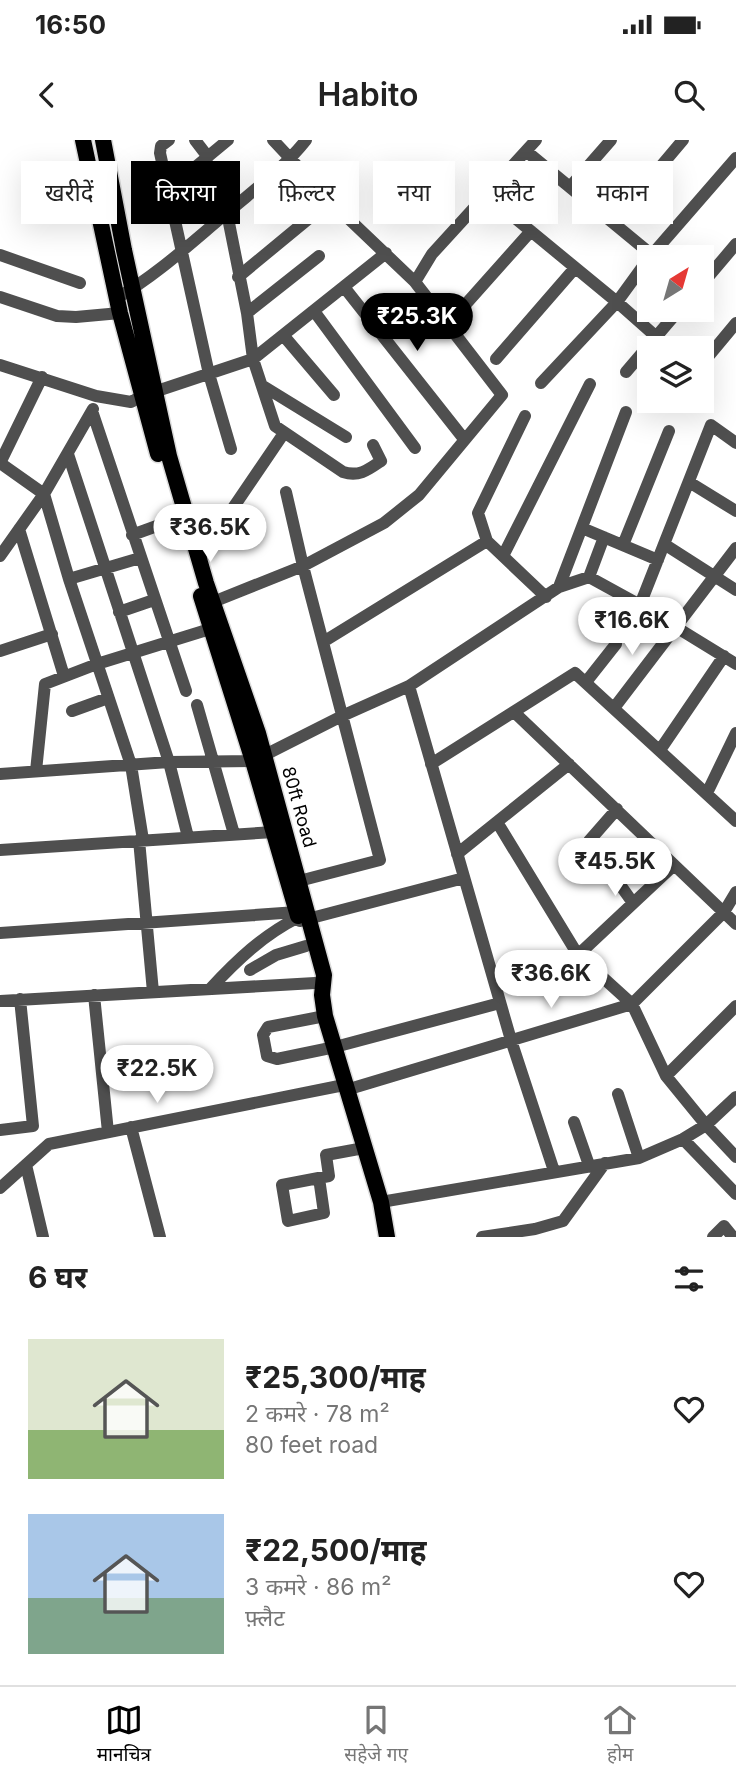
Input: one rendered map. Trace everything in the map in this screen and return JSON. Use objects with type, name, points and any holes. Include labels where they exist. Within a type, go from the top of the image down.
[{"type":"main road","points":[[83,140],[118,305],[148,394]]},
{"type":"main road","points":[[103,140],[132,289],[148,394],[176,519],[210,629],[259,758],[274,832],[301,917],[306,946],[319,989]]},
{"type":"main road","name":"80ft Road","points":[[148,394],[299,881],[301,917],[324,975],[319,989],[325,1016],[381,1202],[387,1237]]},
{"type":"street","points":[[162,161],[161,146],[169,140]]},
{"type":"street","points":[[195,140],[208,157]]},
{"type":"street","points":[[203,161],[228,140]]},
{"type":"street","points":[[240,202],[291,159],[306,140]]},
{"type":"street","points":[[517,161],[536,140]]},
{"type":"street","points":[[526,151],[570,187],[611,140]]},
{"type":"street","points":[[665,161],[683,140]]},
{"type":"street","points":[[278,142],[291,159]]},
{"type":"street","points":[[660,245],[736,158]]},
{"type":"street","points":[[415,282],[432,254],[469,214]]},
{"type":"street","points":[[177,224],[209,374],[231,449]]},
{"type":"street","points":[[0,298],[57,316],[76,317],[118,305],[132,289],[214,224]]},
{"type":"street","points":[[229,224],[247,313],[253,359],[275,426],[343,472],[351,474],[359,474],[381,461],[373,445]]},
{"type":"street","points":[[238,277],[302,224]]},
{"type":"street","points":[[213,602],[303,566],[393,516],[419,495],[502,395],[415,282],[355,224]]},
{"type":"street","points":[[522,224],[655,336]]},
{"type":"street","points":[[614,224],[637,245]]},
{"type":"street","points":[[457,314],[531,231]]},
{"type":"street","points":[[714,270],[736,244]]},
{"type":"street","points":[[0,365],[96,396],[131,402],[253,359],[386,253]]},
{"type":"street","points":[[405,272],[432,254]]},
{"type":"street","points":[[0,255],[80,283]]},
{"type":"street","points":[[247,313],[319,257]]},
{"type":"street","points":[[496,359],[575,268]]},
{"type":"street","points":[[541,383],[617,302],[637,275]]},
{"type":"street","points":[[344,287],[464,439]]},
{"type":"street","points":[[314,310],[415,448]]},
{"type":"street","points":[[657,336],[669,322]]},
{"type":"street","points":[[714,350],[736,323]]},
{"type":"street","points":[[283,335],[334,394]]},
{"type":"street","points":[[626,372],[637,359]]},
{"type":"street","points":[[42,377],[0,463],[44,494],[69,579],[131,765],[141,840],[153,992]]},
{"type":"street","points":[[502,556],[590,384]]},
{"type":"street","points":[[263,386],[346,437]]},
{"type":"street","points":[[0,556],[44,494],[68,454],[92,411],[96,396]]},
{"type":"street","points":[[92,411],[186,691]]},
{"type":"street","points":[[559,587],[626,412]]},
{"type":"street","points":[[526,416],[478,513],[487,541],[546,597]]},
{"type":"street","points":[[640,605],[711,425],[736,443]]},
{"type":"street","points":[[623,545],[669,431]]},
{"type":"street","points":[[199,558],[284,433]]},
{"type":"street","points":[[68,454],[169,762],[188,837]]},
{"type":"street","points":[[689,482],[736,511]]},
{"type":"street","points":[[286,492],[380,860],[299,881]]},
{"type":"street","points":[[132,535],[176,519]]},
{"type":"street","points":[[582,528],[658,559]]},
{"type":"street","points":[[19,529],[64,676]]},
{"type":"street","points":[[589,578],[604,537]]},
{"type":"street","points":[[323,642],[487,541]]},
{"type":"street","points":[[664,544],[736,590]]},
{"type":"street","points":[[614,708],[736,548]]},
{"type":"street","points":[[69,579],[140,558]]},
{"type":"street","points":[[0,774],[259,758],[342,716],[409,687],[559,587],[589,578],[676,626],[736,664]]},
{"type":"street","points":[[119,612],[154,600]]},
{"type":"street","points":[[36,771],[45,684],[97,664],[210,629]]},
{"type":"street","points":[[0,651],[52,634]]},
{"type":"street","points":[[586,682],[616,643]]},
{"type":"street","points":[[660,750],[724,656]]},
{"type":"street","points":[[431,764],[575,673],[736,821]]},
{"type":"street","points":[[409,687],[511,1040],[555,1171]]},
{"type":"street","points":[[72,711],[108,698]]},
{"type":"street","points":[[197,705],[234,834]]},
{"type":"street","points":[[514,712],[736,924]]},
{"type":"street","points":[[707,793],[736,733]]},
{"type":"street","points":[[457,854],[569,764]]},
{"type":"street","points":[[617,809],[589,841],[633,903]]},
{"type":"street","points":[[497,822],[578,956],[632,1004],[666,1076],[736,1157]]},
{"type":"street","points":[[0,850],[274,832]]},
{"type":"street","points":[[578,956],[674,864]]},
{"type":"street","points":[[0,933],[146,922],[301,917],[464,878]]},
{"type":"street","points":[[0,1188],[49,1144],[345,1087],[632,1004],[724,912],[736,892]]},
{"type":"street","points":[[210,989],[250,948],[274,930],[301,917]]},
{"type":"street","points":[[250,970],[276,955],[306,946]]},
{"type":"street","points":[[0,1001],[210,989],[319,989]]},
{"type":"street","points":[[94,995],[108,1132]]},
{"type":"street","points":[[0,1130],[33,1126],[20,999]]},
{"type":"street","points":[[325,1016],[268,1027],[264,1035],[267,1056],[276,1059],[335,1047],[500,1003]]},
{"type":"street","points":[[666,1076],[736,1006]]},
{"type":"street","points":[[618,1094],[639,1158]]},
{"type":"street","points":[[381,1202],[639,1158],[683,1139],[706,1125],[736,1097]]},
{"type":"street","points":[[574,1122],[589,1165]]},
{"type":"street","points":[[131,1127],[160,1237]]},
{"type":"street","points":[[683,1139],[736,1194]]},
{"type":"street","points":[[318,1178],[329,1176],[326,1155],[364,1148]]},
{"type":"street","points":[[482,1237],[536,1233],[564,1221],[605,1163]]},
{"type":"street","points":[[26,1165],[43,1237]]},
{"type":"street","points":[[713,1237],[724,1226],[733,1237]]}]
